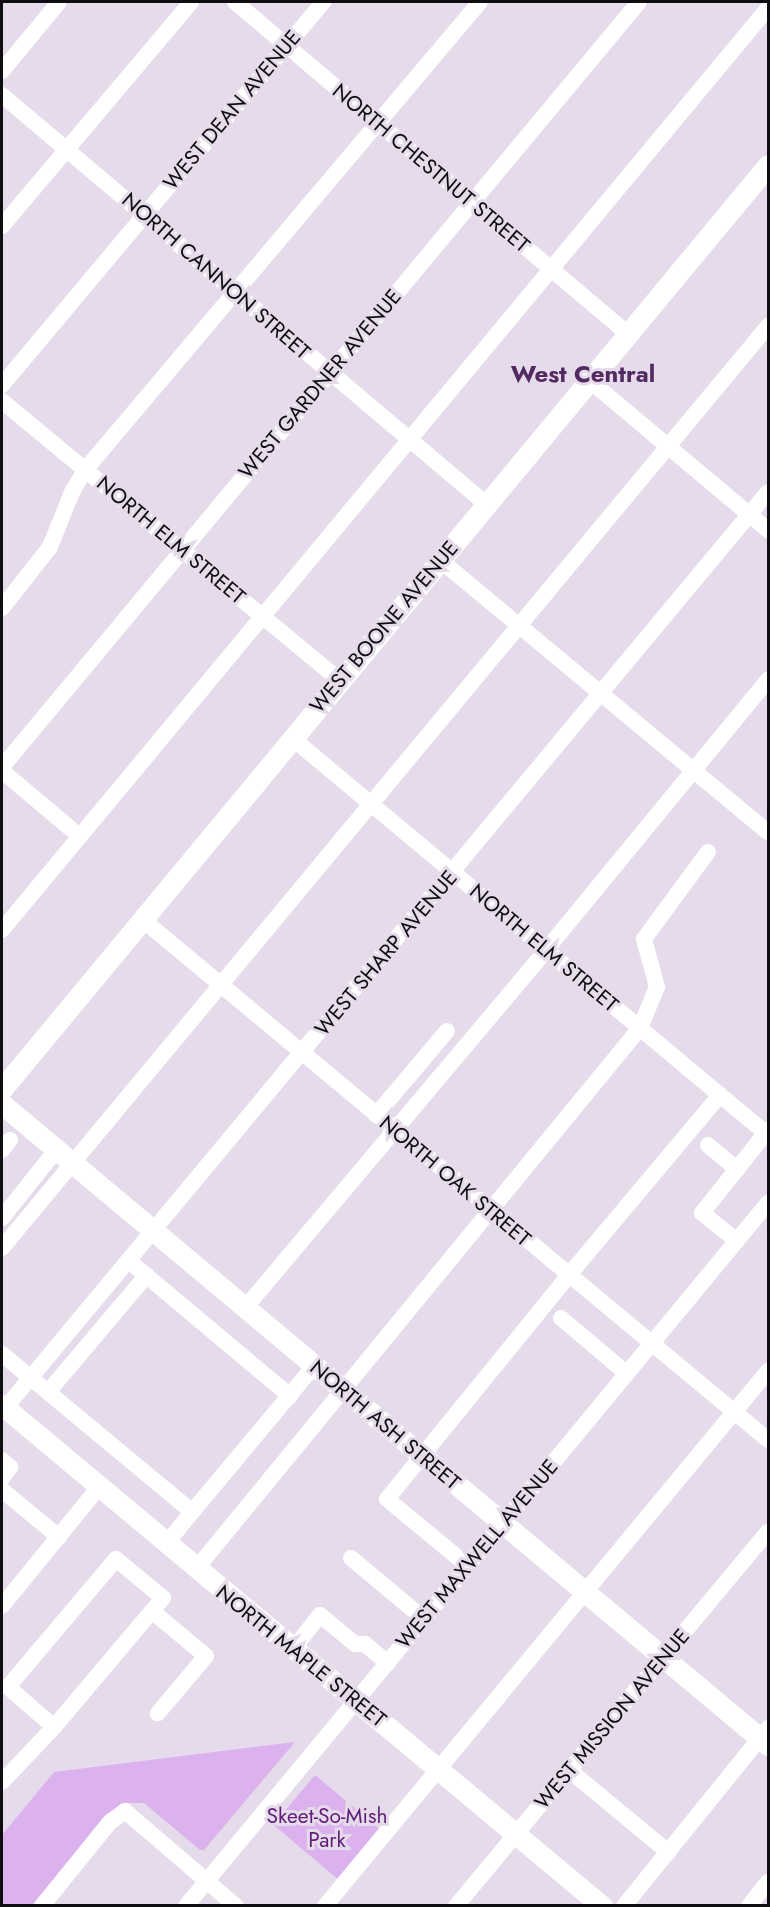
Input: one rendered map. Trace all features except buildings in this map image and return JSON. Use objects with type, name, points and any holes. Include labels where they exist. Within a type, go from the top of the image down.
[{"type":"main road","name":"WEST BOONE AVENUE","points":[[2,1089],[768,165]]},
{"type":"main road","name":"NORTH ASH STREET","points":[[2,1104],[663,1658],[766,1737]]},
{"type":"main road","name":"NORTH MAPLE STREET","points":[[3,1408],[602,1905]]},
{"type":"street","points":[[2,71],[59,2]]},
{"type":"street","points":[[2,226],[190,2]]},
{"type":"street","name":"NORTH CHESTNUT STREET","points":[[235,2],[628,334]]},
{"type":"street","name":"WEST DEAN AVENUE","points":[[2,385],[323,2]]},
{"type":"street","points":[[2,608],[50,548],[72,492],[85,470],[480,2]]},
{"type":"street","name":"WEST GARDNER AVENUE","points":[[2,769],[328,372],[639,2]]},
{"type":"street","points":[[2,930],[768,8]]},
{"type":"street","name":"NORTH CANNON STREET","points":[[2,95],[486,504]]},
{"type":"street","points":[[2,1218],[64,1156],[219,984],[768,326]]},
{"type":"street","points":[[589,380],[768,530]]},
{"type":"street","name":"NORTH ELM STREET","points":[[2,401],[339,680]]},
{"type":"street","name":"WEST SHARP AVENUE","points":[[3,1408],[302,1054],[768,492]]},
{"type":"street","points":[[440,560],[768,832]]},
{"type":"street","points":[[245,1308],[546,950],[768,680]]},
{"type":"street","name":"NORTH ELM STREET","points":[[292,738],[768,1133]]},
{"type":"street","points":[[2,769],[72,829]]},
{"type":"street","points":[[196,1569],[640,1028],[657,987],[644,939],[708,852]]},
{"type":"street","name":"NORTH OAK STREET","points":[[143,920],[768,1440]]},
{"type":"street","points":[[376,1115],[447,1031]]},
{"type":"street","points":[[468,1566],[387,1499],[569,1275],[720,1095]]},
{"type":"street","points":[[737,1240],[702,1213],[768,1133]]},
{"type":"street","points":[[708,1145],[737,1169]]},
{"type":"street","points":[[3,1243],[64,1156]]},
{"type":"street","name":"WEST MAXWELL AVENUE","points":[[186,1905],[768,1203]]},
{"type":"street","points":[[129,1261],[290,1396]]},
{"type":"street","points":[[48,1392],[147,1275]]},
{"type":"street","points":[[85,1313],[102,1327]]},
{"type":"street","points":[[561,1318],[626,1373]]},
{"type":"street","points":[[2,1354],[192,1512]]},
{"type":"street","points":[[166,1544],[314,1366]]},
{"type":"street","points":[[325,1905],[768,1371]]},
{"type":"street","points":[[2,1460],[10,1467],[2,1478]]},
{"type":"street","points":[[2,1606],[99,1487]]},
{"type":"street","points":[[2,1490],[58,1537]]},
{"type":"street","name":"WEST MISSION AVENUE","points":[[456,1905],[768,1532]]},
{"type":"street","points":[[351,1558],[424,1619]]},
{"type":"street","points":[[2,1782],[54,1727],[163,1598],[116,1559],[8,1687],[54,1727]]},
{"type":"street","points":[[152,1611],[206,1656],[158,1713]]},
{"type":"street","points":[[293,1649],[320,1615],[355,1644],[365,1644],[388,1663]]},
{"type":"street","points":[[624,1905],[766,1737]]},
{"type":"street","points":[[569,1770],[668,1852]]},
{"type":"street","points":[[42,1905],[110,1822],[125,1811],[236,1905]]},
{"type":"street","points":[[749,1905],[768,1882]]},
{"type":"green space","points":[[295,1742],[204,1850],[200,1850],[144,1803],[127,1803],[109,1813],[32,1905],[2,1906],[2,1835],[54,1772]]},
{"type":"green space","name":"Skeet-So-Mish Park","points":[[315,1775],[382,1831],[340,1881],[273,1825]]},
{"type":"district","name":"West Central","points":[[583,374]]}]
